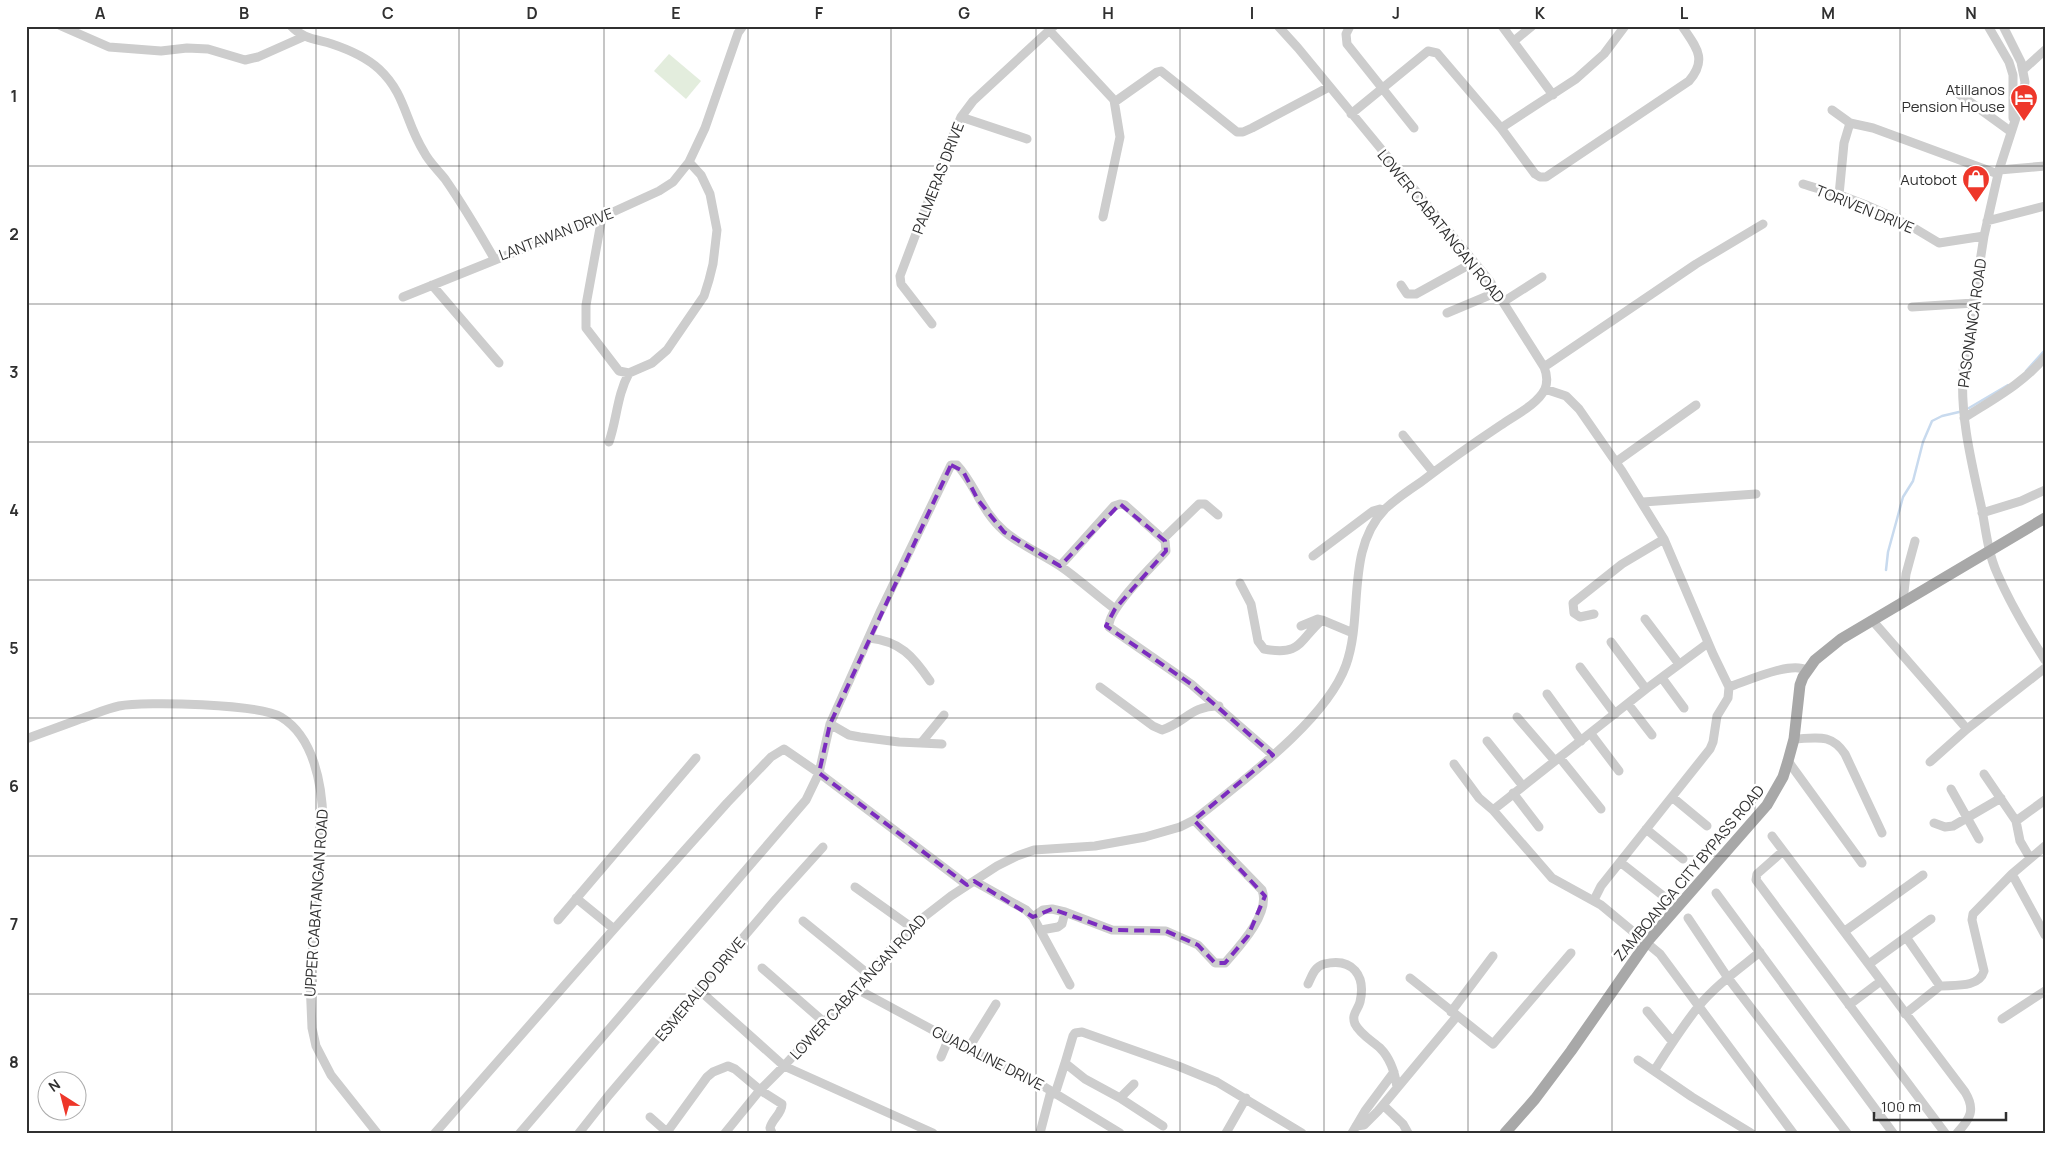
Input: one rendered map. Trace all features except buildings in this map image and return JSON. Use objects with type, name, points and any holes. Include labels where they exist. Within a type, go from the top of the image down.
[{"type":"main road","name":"ZAMBOANGA CITY BYPASS ROAD","points":[[1505,1133],[1556,1072],[1647,942],[1752,824],[1776,792],[1788,761],[1794,738],[1800,685],[1806,670],[1826,650],[1872,620],[2045,518]]},
{"type":"street","points":[[61,26],[110,47],[161,51],[187,48],[208,49],[245,60],[258,57],[303,37]]},
{"type":"street","name":"LANTAWAN DRIVE","points":[[291,26],[303,37],[333,45],[358,56],[377,67],[394,85],[403,100],[413,132],[425,154],[449,185],[495,260],[602,217],[659,191],[673,182],[689,162],[705,128],[742,26]]},
{"type":"street","name":"LOWER CABATANGAN ROAD","points":[[725,1133],[760,1090],[910,927],[932,909],[997,866],[1034,850],[1095,846],[1145,837],[1180,827],[1194,820],[1273,755],[1318,711],[1331,695],[1347,664],[1353,632],[1361,559],[1366,540],[1384,510],[1433,472],[1532,403],[1545,388],[1547,380],[1544,367],[1497,292],[1278,26]]},
{"type":"street","points":[[1350,26],[1346,34],[1347,44],[1414,128]]},
{"type":"street","points":[[1502,26],[1553,95]]},
{"type":"street","points":[[1514,41],[1532,26]]},
{"type":"street","points":[[1501,128],[1576,78],[1604,54],[1625,26]]},
{"type":"street","points":[[1351,114],[1428,52],[1433,51],[1437,53],[1501,128],[1535,174],[1540,177],[1546,177],[1689,81],[1697,71],[1699,59],[1697,48],[1682,26]]},
{"type":"street","name":"PASONANCA ROAD","points":[[1988,26],[2010,62],[2013,75],[2012,127]]},
{"type":"street","name":"PASONANCA ROAD","points":[[2003,26],[2018,54],[2024,70],[2025,82],[2023,96],[1998,172],[1987,221],[1961,393],[1966,440],[1989,550],[1996,572],[2012,604],[2045,660]]},
{"type":"street","points":[[1051,28],[1114,100],[1120,136],[1103,217]]},
{"type":"street","name":"PALMERAS DRIVE","points":[[932,324],[901,284],[900,276],[961,117],[973,101],[1051,28]]},
{"type":"street","points":[[2024,70],[2045,50]]},
{"type":"street","points":[[1114,100],[1120,98],[1156,72],[1161,71],[1237,132],[1243,132],[1329,87]]},
{"type":"street","points":[[1960,94],[2012,127]]},
{"type":"street","points":[[1832,110],[1850,123],[1873,128],[1998,172],[2045,166]]},
{"type":"street","points":[[961,117],[1027,140]]},
{"type":"street","points":[[1839,195],[1844,143],[1850,123]]},
{"type":"street","points":[[602,217],[586,304],[586,328],[619,371],[629,373],[652,363],[667,350],[704,296],[709,280],[717,230],[710,194],[701,175],[689,162]]},
{"type":"street","name":"TORIVEN DRIVE","points":[[1803,184],[1839,195],[1881,212],[1938,242],[1984,236]]},
{"type":"street","points":[[1987,221],[2045,206]]},
{"type":"street","points":[[1544,367],[1667,283],[1763,224]]},
{"type":"street","points":[[403,297],[495,260]]},
{"type":"street","points":[[1401,285],[1407,294],[1416,294],[1474,262]]},
{"type":"street","points":[[1503,302],[1542,277]]},
{"type":"street","points":[[432,286],[499,363]]},
{"type":"street","points":[[1447,313],[1497,292]]},
{"type":"street","points":[[1912,307],[1974,303]]},
{"type":"street","points":[[1964,418],[2019,381],[2045,357]]},
{"type":"street","points":[[609,442],[622,386],[629,373]]},
{"type":"street","points":[[1545,388],[1571,400],[1643,502],[1664,539],[1708,643],[1730,687],[1728,698],[1718,716],[1710,749],[1601,886],[1594,900]]},
{"type":"street","points":[[1616,462],[1696,405]]},
{"type":"street","points":[[1403,435],[1433,472]]},
{"type":"street","points":[[520,1133],[806,800],[819,773],[830,724],[868,638],[951,465],[957,465],[963,471],[991,518],[1004,532],[1060,566],[1114,609]]},
{"type":"street","points":[[1982,513],[2021,501],[2045,490]]},
{"type":"street","points":[[1643,502],[1756,494]]},
{"type":"street","points":[[1163,540],[1199,504],[1204,504],[1218,515]]},
{"type":"street","points":[[1060,566],[1114,506],[1124,505],[1163,540],[1166,551],[1114,609],[1109,622],[1112,630],[1191,684],[1219,706],[1273,755]]},
{"type":"street","points":[[1313,556],[1373,511],[1384,510]]},
{"type":"street","points":[[1594,614],[1580,617],[1574,613],[1573,603],[1622,564],[1664,539]]},
{"type":"street","points":[[1903,601],[1908,566],[1915,542]]},
{"type":"street","points":[[1240,583],[1251,604],[1258,641],[1264,649],[1292,650],[1298,647],[1322,620]]},
{"type":"street","points":[[1301,626],[1318,619],[1353,632]]},
{"type":"street","points":[[1644,619],[1679,664]]},
{"type":"street","points":[[1872,620],[1967,729]]},
{"type":"street","points":[[868,638],[885,639],[902,648],[922,669],[930,681]]},
{"type":"street","points":[[1611,642],[1646,689]]},
{"type":"street","points":[[1493,810],[1522,785],[1558,760],[1646,689],[1708,643]]},
{"type":"street","points":[[1580,667],[1615,714]]},
{"type":"street","points":[[1730,687],[1788,668],[1799,667],[1806,670]]},
{"type":"street","points":[[1930,762],[1967,729],[2045,668]]},
{"type":"street","points":[[1662,678],[1684,708]]},
{"type":"street","points":[[1100,687],[1153,726],[1162,730],[1172,726],[1195,710],[1206,706],[1219,706]]},
{"type":"street","points":[[1547,694],[1581,741]]},
{"type":"street","name":"UPPER CABATANGAN ROAD","points":[[26,739],[99,711],[133,704],[249,709],[270,712],[281,717],[292,726],[313,760],[322,803],[323,820],[310,981],[312,1028],[316,1046],[331,1075],[378,1133]]},
{"type":"street","points":[[1628,704],[1652,735]]},
{"type":"street","points":[[921,743],[944,716]]},
{"type":"street","points":[[1517,717],[1601,809]]},
{"type":"street","points":[[830,724],[854,736],[942,744]]},
{"type":"street","points":[[1591,734],[1619,771]]},
{"type":"street","points":[[1794,738],[1830,738],[1838,745],[1845,754],[1882,833]]},
{"type":"street","points":[[1487,741],[1522,785]]},
{"type":"street","points":[[435,1133],[614,928],[736,794],[776,753],[784,749],[971,883],[1026,910],[1041,930],[1070,985]]},
{"type":"street","points":[[558,920],[696,758]]},
{"type":"street","points":[[1788,761],[1862,863]]},
{"type":"street","points":[[1454,764],[1479,798],[1493,810],[1552,878],[1594,900],[1660,954],[1793,1133]]},
{"type":"street","points":[[1984,774],[2016,821],[2020,841],[2030,858]]},
{"type":"street","points":[[1950,789],[1979,839]]},
{"type":"street","points":[[1513,793],[1539,828]]},
{"type":"street","points":[[1672,797],[1707,826]]},
{"type":"street","points":[[1934,823],[1950,828],[2001,798]]},
{"type":"street","points":[[2016,821],[2045,800]]},
{"type":"street","points":[[1033,917],[1043,910],[1052,909],[1112,930],[1166,931],[1198,945],[1215,963],[1225,964],[1248,936],[1265,896],[1262,890],[1194,820]]},
{"type":"street","points":[[1646,829],[1683,859]]},
{"type":"street","points":[[1772,836],[1968,1097],[1971,1110],[1969,1119],[1957,1133]]},
{"type":"street","points":[[1905,1014],[1940,986],[1972,984],[1983,975],[1984,971],[1972,920],[1973,914],[2012,874],[2045,846]]},
{"type":"street","name":"ESMERALDO DRIVE","points":[[579,1133],[608,1095],[823,847]]},
{"type":"street","points":[[1783,851],[1764,866],[1757,874],[1756,880],[1945,1133]]},
{"type":"street","points":[[1620,862],[1662,895]]},
{"type":"street","points":[[2012,874],[2045,935]]},
{"type":"street","points":[[1845,931],[1923,875]]},
{"type":"street","points":[[855,886],[910,927]]},
{"type":"street","points":[[1716,894],[1893,1133]]},
{"type":"street","points":[[576,898],[614,928]]},
{"type":"street","points":[[1041,930],[1058,927],[1062,924],[1065,912]]},
{"type":"street","points":[[1688,918],[1728,978],[1848,1133]]},
{"type":"street","points":[[1869,964],[1931,919]]},
{"type":"street","points":[[803,921],[868,974]]},
{"type":"street","points":[[1906,937],[1940,986]]},
{"type":"street","points":[[1654,1071],[1699,1005],[1760,952]]},
{"type":"street","points":[[1410,978],[1494,1044],[1571,953]]},
{"type":"street","points":[[1354,1129],[1366,1124],[1383,1105],[1454,1014],[1493,956]]},
{"type":"street","points":[[1308,984],[1315,969],[1322,964],[1340,963],[1355,969],[1359,975],[1360,1003],[1354,1013],[1355,1024],[1381,1050],[1394,1072],[1398,1086]]},
{"type":"street","points":[[762,968],[824,1022]]},
{"type":"street","points":[[1849,1005],[1881,981]]},
{"type":"street","name":"GUADALINE DRIVE","points":[[855,988],[1053,1092],[1120,1133]]},
{"type":"street","points":[[699,990],[784,1066],[933,1133]]},
{"type":"street","points":[[2002,1019],[2045,991]]},
{"type":"street","points":[[968,1049],[996,1004]]},
{"type":"street","points":[[1647,1011],[1672,1042]]},
{"type":"street","points":[[1040,1133],[1073,1036],[1075,1033],[1082,1032],[1217,1082],[1246,1098],[1289,1129],[1302,1133]]},
{"type":"street","points":[[941,1057],[949,1038]]},
{"type":"street","points":[[1638,1060],[1751,1133]]},
{"type":"street","points":[[1065,1063],[1085,1079],[1120,1098],[1163,1126]]},
{"type":"street","points":[[650,1117],[667,1132],[707,1077],[719,1069],[728,1066],[735,1069],[760,1090],[782,1104],[782,1109],[771,1124],[772,1133]]},
{"type":"street","points":[[1354,1129],[1394,1072]]},
{"type":"street","points":[[1120,1098],[1134,1084]]},
{"type":"street","points":[[1226,1133],[1246,1098]]},
{"type":"street","points":[[1383,1105],[1403,1124],[1408,1133]]},
{"type":"highlighted area","points":[[951,465],[963,471],[978,500],[1004,532],[1060,566],[1120,504],[1165,541],[1166,551],[1115,609],[1106,626],[1191,684],[1273,755],[1194,820],[1265,896],[1248,936],[1225,963],[1215,963],[1198,945],[1166,931],[1112,930],[1052,909],[1033,917],[974,881],[967,885],[819,773],[830,724]]},
{"type":"green space","points":[[669,54],[701,81],[686,99],[654,71]]},
{"type":"waterway","points":[[2026,371],[2045,350]]},
{"type":"waterway","points":[[1969,408],[2008,385]]},
{"type":"waterway","points":[[1886,570],[1888,552],[1903,497],[1913,481],[1923,442],[1932,421],[1942,416],[1959,412]]},
{"type":"place","name":"Atillanos Pension House","points":[[2024,122]]},
{"type":"place","name":"Autobot","points":[[1976,203]]}]
